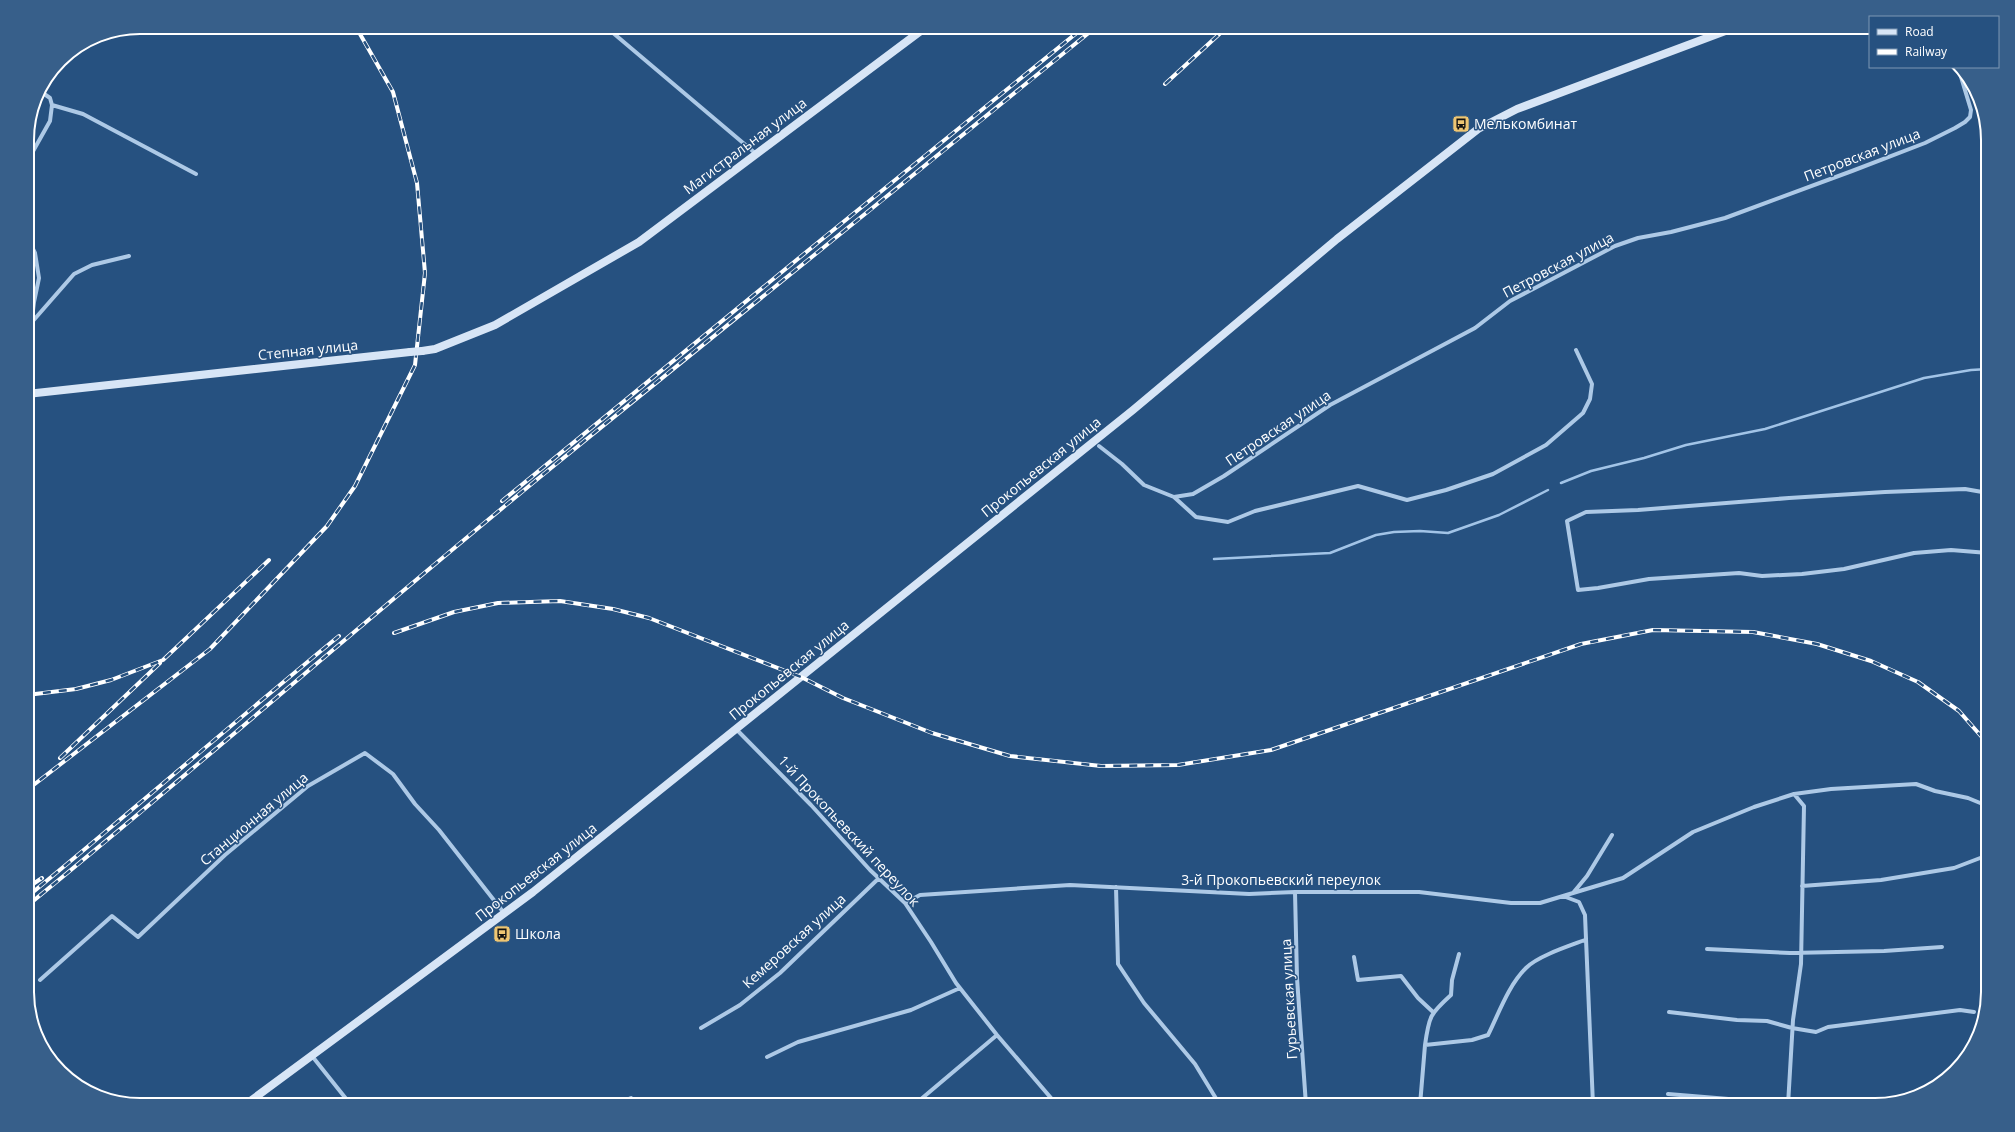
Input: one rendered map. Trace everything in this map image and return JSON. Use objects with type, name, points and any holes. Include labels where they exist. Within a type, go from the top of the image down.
[{"type":"main road","name":"Магистральная улица","points":[[576,279],[638,242],[755,153],[916,34]]},
{"type":"main road","name":"Прокопьевская улица","points":[[255,1098],[504,913],[1127,415],[1337,239],[1478,129],[1517,109],[1717,34]]},
{"type":"main road","name":"Степная улица","points":[[34,393],[435,350],[495,325],[576,279]]},
{"type":"street","points":[[614,34],[755,153]]},
{"type":"street","name":"Петровская улица","points":[[1174,497],[1193,494],[1224,476],[1330,405],[1475,328],[1510,301],[1615,246],[1638,238],[1671,232],[1724,218],[1775,201],[1925,143],[1965,122],[1970,117],[1971,110],[1962,79]]},
{"type":"street","points":[[34,150],[50,121],[52,105],[50,98],[45,94]]},
{"type":"street","points":[[52,105],[83,114],[196,174]]},
{"type":"street","points":[[34,251],[39,278],[34,309]]},
{"type":"street","points":[[34,320],[74,274],[92,266],[129,256]]},
{"type":"street","points":[[1099,446],[1122,464],[1144,485],[1174,497],[1196,517],[1228,522],[1255,511],[1358,486],[1407,500],[1446,490],[1493,474],[1546,444],[1583,413],[1590,399],[1592,384],[1576,350]]},
{"type":"street","points":[[1981,492],[1965,490],[1841,495],[1586,512],[1567,521],[1578,590],[1649,579],[1739,573],[1762,576],[1802,574],[1844,569],[1914,553],[1951,550],[1981,552]]},
{"type":"street","name":"1-й Прокопьевский переулок","points":[[736,729],[811,805],[878,879],[905,903],[960,988],[997,1035],[1051,1098]]},
{"type":"street","name":"Станционная улица","points":[[40,980],[112,916],[138,937],[226,855],[308,786],[365,753],[393,774],[415,804],[439,830],[504,913]]},
{"type":"street","name":"3-й Прокопьевский переулок","points":[[905,903],[920,895],[1070,884],[1206,893],[1250,894],[1295,892],[1419,892],[1511,902],[1540,902],[1623,878],[1693,832],[1754,807],[1794,794],[1831,789],[1916,784],[1935,791],[1968,798],[1981,803]]},
{"type":"street","points":[[1788,1098],[1792,1028],[1801,952],[1804,806],[1794,794]]},
{"type":"street","points":[[1573,893],[1586,876],[1612,835]]},
{"type":"street","points":[[1802,886],[1881,880],[1954,868],[1981,858]]},
{"type":"street","name":"Кемеровская улица","points":[[701,1028],[740,1005],[780,973],[878,879]]},
{"type":"street","points":[[1116,887],[1118,964],[1144,1003],[1195,1064],[1216,1098]]},
{"type":"street","name":"Гурьевская улица","points":[[1295,892],[1297,978],[1306,1098]]},
{"type":"street","points":[[1563,896],[1578,902],[1585,915],[1593,1098]]},
{"type":"street","points":[[1425,1045],[1472,1040],[1488,1035],[1503,1003],[1527,967],[1558,950],[1585,940]]},
{"type":"street","points":[[1707,949],[1801,952],[1884,951],[1942,947]]},
{"type":"street","points":[[1421,1098],[1428,1027],[1433,1012],[1452,995],[1452,980],[1459,954]]},
{"type":"street","points":[[1354,957],[1358,980],[1400,976],[1433,1012]]},
{"type":"street","points":[[767,1057],[798,1042],[911,1010],[960,988]]},
{"type":"street","points":[[1669,1012],[1737,1020],[1767,1021],[1792,1028],[1816,1032],[1828,1027],[1960,1010],[1974,1012]]},
{"type":"street","points":[[922,1098],[997,1035]]},
{"type":"street","points":[[312,1056],[345,1098]]},
{"type":"street","points":[[1668,1094],[1712,1098]]},
{"type":"waterway","points":[[1561,483],[1591,471],[1644,458],[1686,445],[1765,429],[1924,378],[1981,369]]},
{"type":"waterway","points":[[1214,559],[1330,553],[1376,535],[1394,532],[1420,531],[1448,533],[1499,515],[1548,490]]},
{"type":"railway","points":[[34,785],[210,649],[327,526],[355,486],[415,365],[425,273],[417,183],[393,92],[360,34]]},
{"type":"railway","points":[[502,501],[1075,34]]},
{"type":"railway","points":[[34,900],[489,519],[1087,34]]},
{"type":"railway","points":[[1165,84],[1219,34]]},
{"type":"railway","points":[[34,694],[76,689],[111,680],[163,660],[269,560]]},
{"type":"railway","points":[[394,633],[454,612],[498,603],[560,601],[613,609],[649,618],[801,677],[843,698],[932,733],[1010,756],[1101,766],[1178,765],[1271,750],[1581,644],[1653,630],[1753,632],[1817,644],[1871,661],[1918,682],[1959,711],[1981,736]]},
{"type":"railway","points":[[34,891],[339,636]]},
{"type":"railway","points":[[60,758],[160,663]]},
{"type":"railway","points":[[34,883],[42,878]]},
{"type":"place","name":"Мелькомбинат","points":[[1461,124]]},
{"type":"place","name":"Школа","points":[[502,934]]}]
